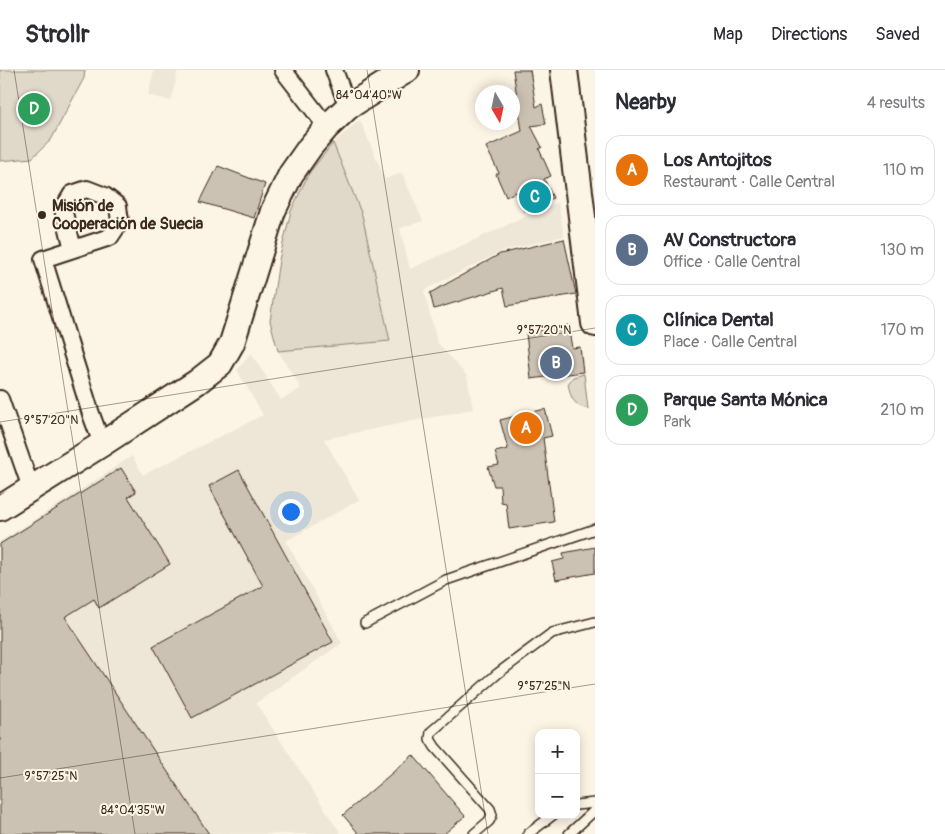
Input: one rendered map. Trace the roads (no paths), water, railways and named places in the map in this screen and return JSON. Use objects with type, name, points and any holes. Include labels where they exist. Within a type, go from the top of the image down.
[{"type":"main road","points":[[0,508],[197,382],[220,364],[232,343],[273,211],[291,174],[327,127],[348,107],[407,70]]},
{"type":"main road","points":[[564,70],[586,178],[594,308]]},
{"type":"street","points":[[283,70],[327,127]]},
{"type":"street","points":[[334,70],[348,107]]},
{"type":"street","points":[[73,249],[43,259],[102,444]]},
{"type":"street","points":[[0,399],[31,488]]},
{"type":"lane","points":[[365,623],[446,580],[595,529]]},
{"type":"lane","points":[[474,834],[489,821],[492,815],[490,809],[432,743],[431,732],[497,674],[552,633],[595,622]]},
{"type":"lane","points":[[580,805],[595,803]]},
{"type":"lane","points":[[569,834],[595,810]]},
{"type":"lane","points":[[528,834],[548,819]]},
{"type":"place","name":"Parque Santa Mónica","points":[[34,109]]},
{"type":"place","name":"Clínica Dental","points":[[535,197]]},
{"type":"place","name":"Misión de Cooperación de Suecia","points":[[42,215]]},
{"type":"place","name":"AV Constructora","points":[[556,363]]},
{"type":"place","name":"Los Antojitos","points":[[526,428]]}]
